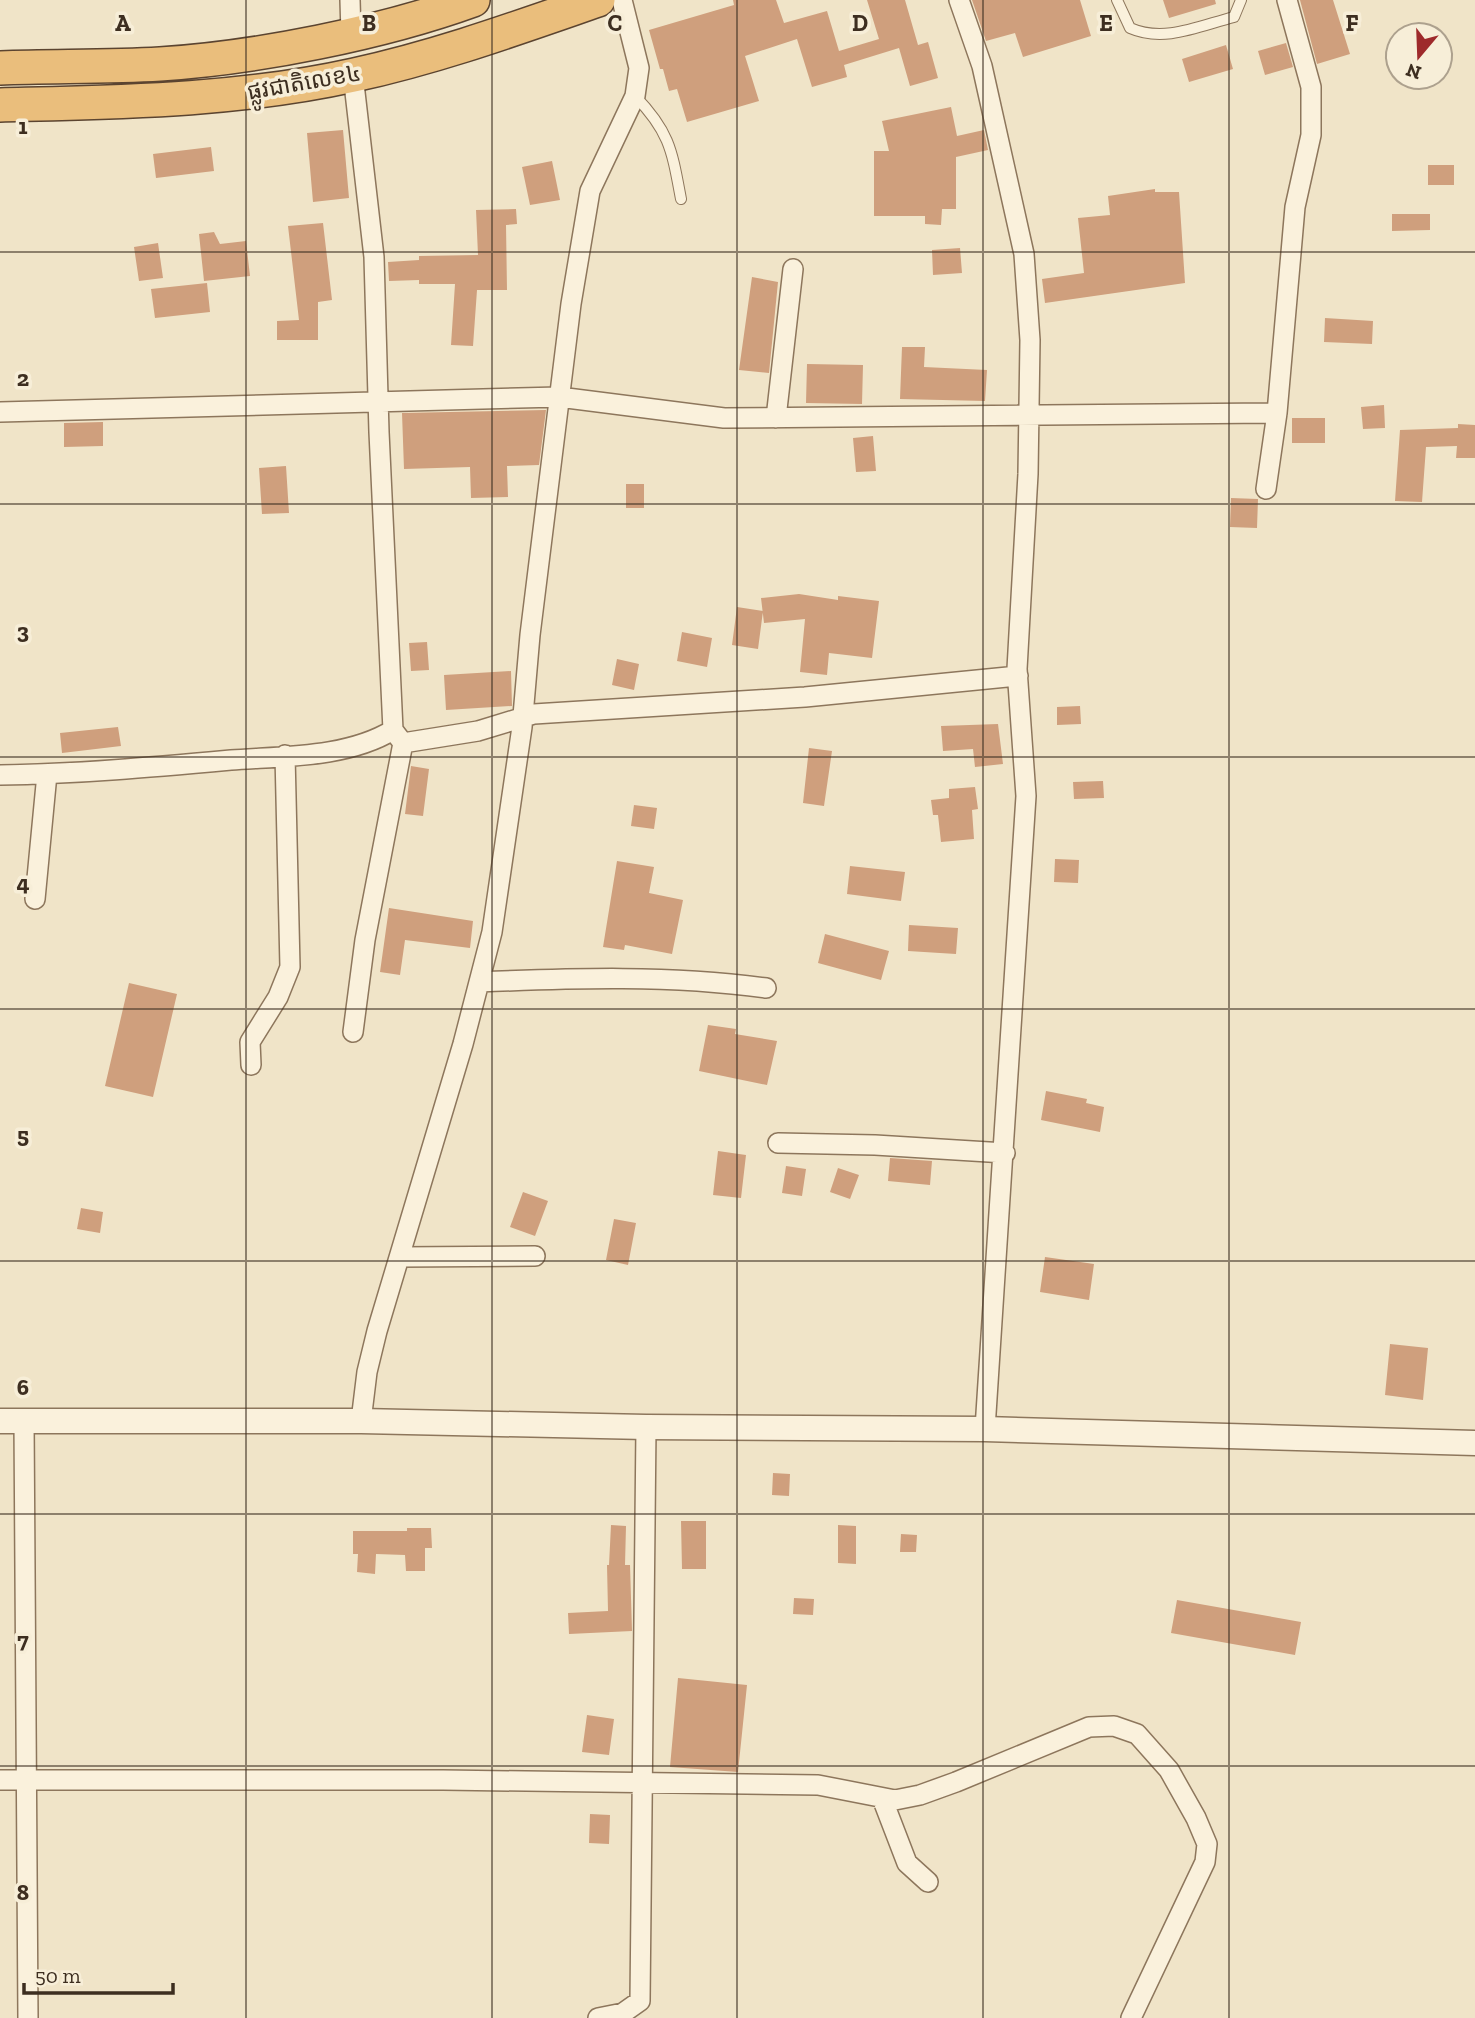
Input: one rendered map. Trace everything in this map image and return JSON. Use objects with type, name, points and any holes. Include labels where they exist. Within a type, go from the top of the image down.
[{"type":"highway","name":"ផ្លូវជាតិលេខ៤","points":[[0,68],[161,64],[245,54],[351,34],[473,0]]},
{"type":"highway","name":"ផ្លូវជាតិលេខ៤","points":[[0,105],[166,101],[252,93],[354,75],[458,48],[597,0]]},
{"type":"street","points":[[350,0],[351,34]]},
{"type":"street","points":[[361,1421],[367,1372],[492,932],[523,719],[530,635],[571,304],[590,191],[635,96],[639,68],[622,0]]},
{"type":"street","points":[[959,0],[982,66],[1024,254],[1030,340],[1018,676],[1026,796],[1005,1153],[985,1429]]},
{"type":"street","points":[[1265,489],[1277,413],[1295,207],[1311,135],[1311,87],[1287,0]]},
{"type":"street","points":[[353,1032],[398,736],[378,400],[374,257],[354,75]]},
{"type":"street","points":[[776,418],[793,269]]},
{"type":"street","points":[[0,412],[559,397],[724,418],[1277,413]]},
{"type":"street","points":[[0,775],[47,774],[285,755],[398,736],[478,731],[534,715],[805,697],[1018,676]]},
{"type":"street","points":[[251,1065],[250,1042],[278,997],[290,967],[285,755]]},
{"type":"street","points":[[35,899],[47,774]]},
{"type":"street","points":[[479,982],[628,976],[700,980],[766,988]]},
{"type":"street","points":[[778,1143],[875,1145],[1005,1153]]},
{"type":"street","points":[[400,1257],[535,1256]]},
{"type":"street","points":[[29,2018],[27,1783],[12,1421],[361,1421],[646,1427],[985,1429],[1191,1433],[1242,1439],[1475,1443]]},
{"type":"street","points":[[598,2018],[623,2013],[640,2001],[646,1427]]},
{"type":"street","points":[[0,1780],[27,1783],[644,1781],[763,1786],[818,1785],[895,1800],[920,1795],[1089,1727],[1114,1726],[1137,1734],[1170,1770],[1207,1844],[1205,1863],[1131,2018]]},
{"type":"street","points":[[883,1798],[907,1863],[928,1882]]},
{"type":"lane","points":[[1117,0],[1130,29],[1148,36],[1167,35],[1234,16],[1241,0]]},
{"type":"lane","points":[[635,96],[655,117],[670,145],[681,199]]},
{"type":"building","points":[[733,0],[776,0],[784,23],[827,11],[839,51],[879,39],[867,0],[905,0],[918,45],[928,42],[938,78],[910,86],[899,48],[844,65],[847,77],[812,87],[797,39],[745,56],[759,101],[687,122],[677,89],[669,91],[649,30],[734,5]]},
{"type":"building","points":[[972,0],[1080,0],[1091,36],[1023,57],[1015,33],[986,41]]},
{"type":"building","points":[[1163,0],[1215,0],[1216,4],[1169,18]]},
{"type":"building","points":[[1300,0],[1333,0],[1350,54],[1317,64]]},
{"type":"building","points":[[1286,43],[1293,67],[1265,75],[1258,51]]},
{"type":"building","points":[[1226,45],[1233,69],[1189,82],[1182,59]]},
{"type":"building","points":[[951,107],[957,136],[984,130],[988,150],[956,157],[956,209],[942,209],[941,225],[925,224],[925,216],[874,216],[874,151],[889,151],[882,121]]},
{"type":"building","points":[[343,130],[349,198],[313,202],[307,133]]},
{"type":"building","points":[[211,147],[214,171],[156,178],[153,154]]},
{"type":"building","points":[[552,161],[560,200],[530,205],[522,167]]},
{"type":"building","points":[[1428,165],[1454,165],[1454,185],[1428,185]]},
{"type":"building","points":[[1155,189],[1155,192],[1179,192],[1185,283],[1045,303],[1042,279],[1084,273],[1078,218],[1110,215],[1108,196]]},
{"type":"building","points":[[516,209],[517,224],[506,225],[507,290],[477,290],[473,346],[451,345],[455,284],[419,284],[419,280],[389,281],[388,262],[419,260],[419,256],[478,255],[476,210]]},
{"type":"building","points":[[1392,214],[1430,214],[1430,230],[1392,231]]},
{"type":"building","points":[[323,223],[332,300],[318,302],[318,340],[277,340],[277,321],[299,320],[288,226]]},
{"type":"building","points":[[214,232],[220,244],[246,241],[250,276],[204,281],[199,234]]},
{"type":"building","points":[[158,243],[163,278],[139,281],[134,247]]},
{"type":"building","points":[[960,248],[962,273],[933,275],[932,250]]},
{"type":"building","points":[[752,277],[778,282],[769,373],[739,370]]},
{"type":"building","points":[[207,283],[210,312],[155,318],[151,289]]},
{"type":"building","points":[[1325,318],[1373,321],[1372,344],[1324,342]]},
{"type":"building","points":[[902,347],[925,347],[924,367],[987,370],[985,401],[900,399]]},
{"type":"building","points":[[807,364],[863,365],[862,404],[806,403]]},
{"type":"building","points":[[1384,405],[1385,428],[1363,429],[1361,407]]},
{"type":"building","points":[[546,410],[539,465],[507,466],[508,497],[471,498],[470,467],[404,469],[402,413]]},
{"type":"building","points":[[1292,418],[1325,418],[1325,443],[1292,443]]},
{"type":"building","points":[[103,422],[103,446],[64,447],[64,423]]},
{"type":"building","points":[[1458,424],[1475,425],[1475,458],[1456,458],[1457,446],[1426,447],[1422,502],[1395,501],[1400,430],[1458,428]]},
{"type":"building","points":[[873,436],[876,471],[856,472],[853,438]]},
{"type":"building","points":[[286,466],[289,513],[262,514],[259,468]]},
{"type":"building","points":[[626,484],[644,484],[644,508],[626,508]]},
{"type":"building","points":[[1231,498],[1258,499],[1257,528],[1230,527]]},
{"type":"building","points":[[799,594],[838,600],[838,596],[879,601],[872,658],[829,653],[827,675],[800,672],[805,619],[764,623],[761,598]]},
{"type":"building","points":[[737,607],[763,611],[758,649],[732,645]]},
{"type":"building","points":[[682,632],[712,638],[707,667],[677,661]]},
{"type":"building","points":[[427,642],[429,670],[411,671],[409,643]]},
{"type":"building","points":[[617,659],[639,664],[634,690],[612,685]]},
{"type":"building","points":[[511,671],[512,706],[446,710],[444,675]]},
{"type":"building","points":[[1080,706],[1081,724],[1057,725],[1057,707]]},
{"type":"building","points":[[998,724],[1003,764],[975,767],[973,749],[943,751],[941,726]]},
{"type":"building","points":[[118,727],[121,746],[62,753],[60,733]]},
{"type":"building","points":[[809,748],[832,751],[824,806],[803,803]]},
{"type":"building","points":[[411,766],[429,769],[423,816],[405,814]]},
{"type":"building","points":[[1103,781],[1104,798],[1074,799],[1073,782]]},
{"type":"building","points":[[975,787],[978,809],[972,810],[974,839],[941,842],[938,815],[933,815],[931,800],[949,798],[949,789]]},
{"type":"building","points":[[634,805],[657,808],[654,829],[631,826]]},
{"type":"building","points":[[1055,859],[1079,860],[1078,883],[1054,882]]},
{"type":"building","points":[[617,861],[654,867],[649,893],[683,900],[672,954],[625,945],[624,950],[603,947]]},
{"type":"building","points":[[850,866],[905,872],[901,901],[847,894]]},
{"type":"building","points":[[389,908],[473,921],[470,948],[405,940],[400,975],[380,972]]},
{"type":"building","points":[[909,925],[958,928],[956,954],[908,951]]},
{"type":"building","points":[[825,934],[889,951],[881,980],[818,963]]},
{"type":"building","points":[[129,983],[177,994],[153,1097],[105,1086]]},
{"type":"building","points":[[708,1025],[736,1029],[735,1034],[777,1041],[767,1085],[699,1071]]},
{"type":"building","points":[[1046,1091],[1087,1099],[1086,1103],[1104,1107],[1100,1132],[1041,1120]]},
{"type":"building","points":[[718,1151],[746,1155],[741,1198],[713,1195]]},
{"type":"building","points":[[890,1158],[932,1161],[930,1185],[888,1181]]},
{"type":"building","points":[[786,1166],[806,1169],[802,1196],[782,1193]]},
{"type":"building","points":[[838,1168],[859,1175],[850,1199],[830,1192]]},
{"type":"building","points":[[523,1192],[548,1201],[535,1236],[510,1227]]},
{"type":"building","points":[[81,1208],[103,1212],[100,1233],[77,1229]]},
{"type":"building","points":[[614,1219],[636,1223],[628,1265],[606,1260]]},
{"type":"building","points":[[1045,1257],[1094,1264],[1089,1300],[1040,1292]]},
{"type":"building","points":[[1390,1344],[1428,1348],[1423,1400],[1385,1395]]},
{"type":"building","points":[[773,1473],[790,1474],[789,1496],[772,1495]]},
{"type":"building","points":[[681,1521],[706,1521],[706,1569],[682,1569]]},
{"type":"building","points":[[611,1525],[626,1526],[625,1565],[630,1565],[632,1631],[569,1634],[568,1613],[608,1611],[607,1565]]},
{"type":"building","points":[[838,1525],[856,1526],[856,1564],[838,1563]]},
{"type":"building","points":[[407,1528],[431,1528],[432,1548],[425,1548],[425,1571],[406,1571],[405,1555],[376,1554],[375,1574],[357,1572],[358,1554],[353,1554],[353,1531],[407,1531]]},
{"type":"building","points":[[901,1534],[917,1535],[916,1552],[900,1552]]},
{"type":"building","points":[[794,1598],[814,1599],[813,1615],[793,1614]]},
{"type":"building","points":[[1177,1600],[1301,1622],[1295,1655],[1171,1633]]},
{"type":"building","points":[[678,1678],[747,1685],[738,1772],[670,1767]]},
{"type":"building","points":[[587,1715],[614,1719],[609,1755],[582,1752]]},
{"type":"building","points":[[590,1814],[610,1815],[609,1844],[589,1843]]}]
